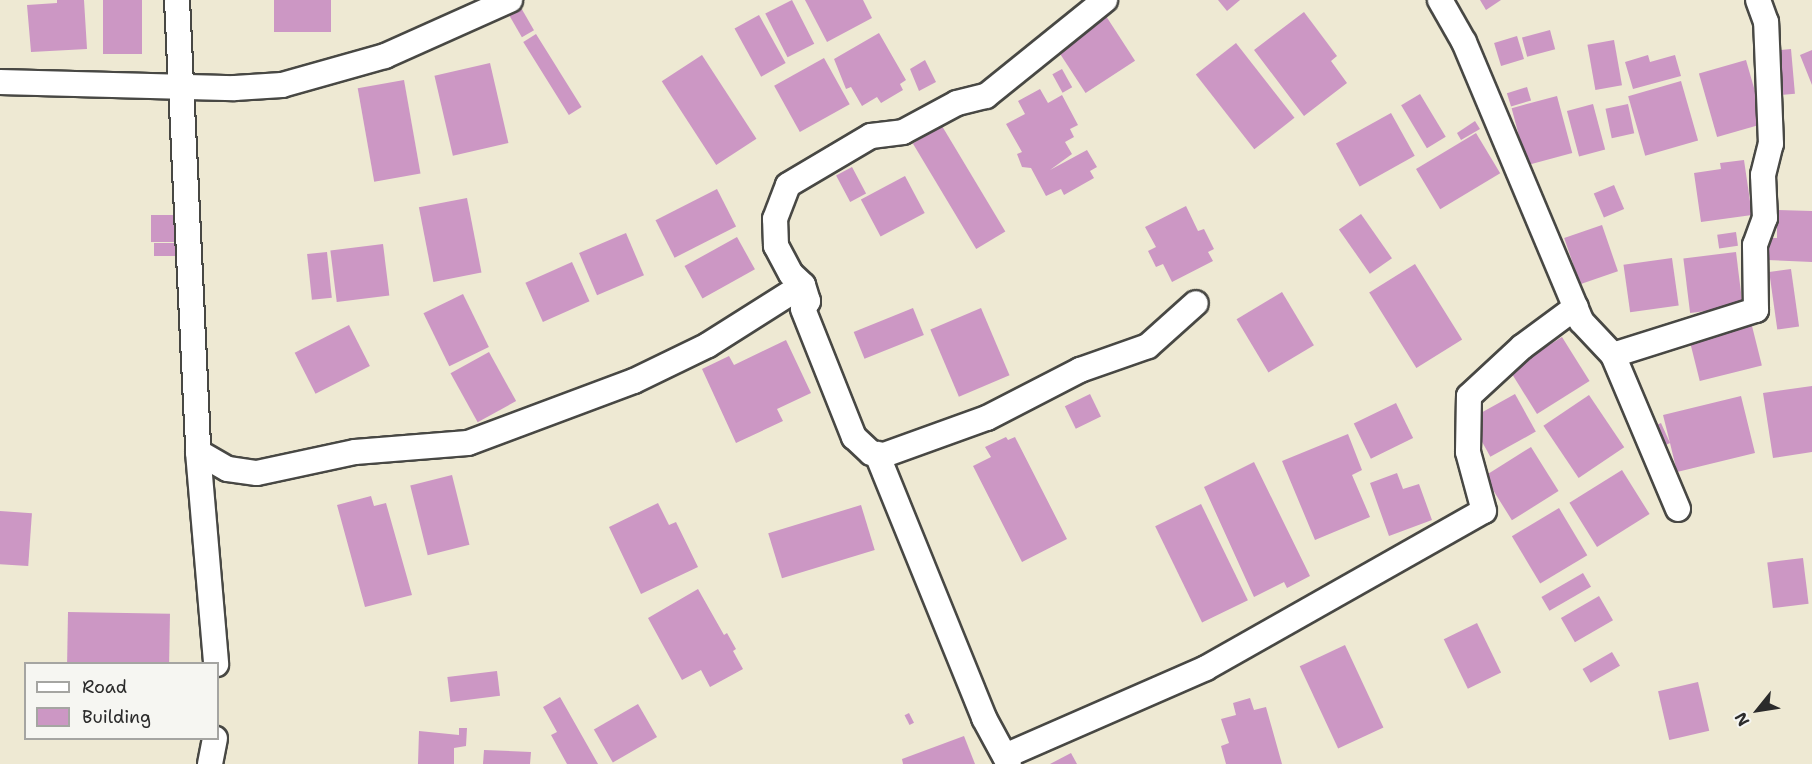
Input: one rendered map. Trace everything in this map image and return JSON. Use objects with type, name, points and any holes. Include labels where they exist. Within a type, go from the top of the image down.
[{"type":"street","points":[[177,0],[198,452],[216,662]]},
{"type":"street","points":[[0,82],[235,88],[282,86],[319,78],[385,56],[510,0]]},
{"type":"street","points":[[1105,0],[986,96],[957,103],[903,132],[871,136],[788,184],[775,219],[776,246],[791,274],[803,285],[808,301],[803,309],[854,437],[860,446],[877,454],[894,454],[943,431],[972,424],[1080,370],[1136,352],[1148,346],[1196,303]]},
{"type":"street","points":[[1440,0],[1464,42],[1581,321],[1613,355],[1678,509]]},
{"type":"street","points":[[1613,355],[1756,310],[1755,245],[1765,218],[1763,175],[1771,144],[1766,22],[1758,0]]},
{"type":"street","points":[[198,452],[228,469],[257,473],[355,452],[468,443],[634,381],[708,345],[803,285]]},
{"type":"street","points":[[877,454],[984,718],[1007,760],[1206,668],[1484,511],[1468,452],[1469,396],[1522,347],[1576,307]]},
{"type":"street","points":[[210,764],[215,740]]},
{"type":"building","points":[[57,0],[84,0],[87,49],[31,52],[27,5],[57,3]]},
{"type":"building","points":[[103,0],[142,0],[142,54],[103,54]]},
{"type":"building","points":[[274,0],[331,0],[331,32],[274,32]]},
{"type":"building","points":[[792,0],[814,44],[788,57],[765,14]]},
{"type":"building","points":[[805,0],[863,0],[872,18],[827,42]]},
{"type":"building","points":[[1218,0],[1240,0],[1227,11]]},
{"type":"building","points":[[1480,0],[1501,0],[1486,10]]},
{"type":"building","points":[[520,6],[534,30],[522,37],[508,13]]},
{"type":"building","points":[[1304,12],[1337,56],[1331,61],[1347,83],[1304,116],[1254,50]]},
{"type":"building","points":[[1104,13],[1135,61],[1086,93],[1055,45]]},
{"type":"building","points":[[759,15],[786,63],[761,77],[735,29]]},
{"type":"building","points":[[1550,30],[1555,49],[1527,57],[1522,38]]},
{"type":"building","points":[[879,33],[906,80],[900,84],[903,90],[881,103],[877,97],[862,106],[851,87],[846,89],[834,59]]},
{"type":"building","points":[[536,34],[582,107],[569,115],[523,42]]},
{"type":"building","points":[[1517,36],[1524,59],[1501,66],[1494,43]]},
{"type":"building","points":[[1614,40],[1622,85],[1595,90],[1587,45]]},
{"type":"building","points":[[1236,43],[1294,118],[1254,149],[1196,74]]},
{"type":"building","points":[[1791,49],[1795,94],[1774,96],[1770,51]]},
{"type":"building","points":[[1812,50],[1812,85],[1800,55]]},
{"type":"building","points":[[702,55],[756,139],[716,165],[662,81]]},
{"type":"building","points":[[1648,55],[1650,62],[1675,55],[1681,76],[1633,89],[1625,62]]},
{"type":"building","points":[[824,58],[850,104],[800,132],[774,86]]},
{"type":"building","points":[[925,60],[936,82],[919,91],[910,69]]},
{"type":"building","points":[[1746,60],[1764,123],[1717,137],[1699,74]]},
{"type":"building","points":[[490,63],[508,143],[453,156],[434,76]]},
{"type":"building","points":[[1062,69],[1072,87],[1063,93],[1052,74]]},
{"type":"building","points":[[404,80],[420,174],[374,182],[358,88]]},
{"type":"building","points":[[1681,81],[1698,141],[1645,156],[1628,96]]},
{"type":"building","points":[[1527,87],[1531,100],[1511,107],[1507,93]]},
{"type":"building","points":[[1040,89],[1048,103],[1062,95],[1078,125],[1070,129],[1074,137],[1065,142],[1072,154],[1050,170],[1087,150],[1097,167],[1090,171],[1094,178],[1064,195],[1061,189],[1046,196],[1031,168],[1022,167],[1017,154],[1022,152],[1006,124],[1025,114],[1018,101]]},
{"type":"building","points":[[1420,94],[1446,137],[1427,148],[1401,105]]},
{"type":"building","points":[[1557,96],[1572,153],[1527,165],[1512,108]]},
{"type":"building","points":[[1593,104],[1605,149],[1579,156],[1567,111]]},
{"type":"building","points":[[1628,104],[1634,133],[1612,138],[1606,109]]},
{"type":"building","points":[[1391,113],[1415,156],[1360,186],[1336,144]]},
{"type":"building","points":[[1475,121],[1480,129],[1461,140],[1457,133]]},
{"type":"building","points":[[942,126],[1005,231],[976,249],[913,144]]},
{"type":"building","points":[[1476,133],[1500,173],[1440,209],[1416,169]]},
{"type":"building","points":[[1744,160],[1752,215],[1701,222],[1694,173],[1721,169],[1720,163]]},
{"type":"building","points":[[852,167],[866,193],[850,202],[836,175]]},
{"type":"building","points":[[905,176],[925,213],[881,237],[861,199]]},
{"type":"building","points":[[1614,185],[1624,209],[1604,218],[1594,194]]},
{"type":"building","points":[[717,189],[736,226],[675,258],[656,220]]},
{"type":"building","points":[[467,198],[482,273],[433,282],[419,207]]},
{"type":"building","points":[[1186,206],[1198,231],[1204,229],[1214,249],[1208,252],[1213,261],[1172,282],[1163,264],[1156,267],[1148,251],[1156,247],[1145,227]]},
{"type":"building","points":[[1777,210],[1812,211],[1812,262],[1767,260],[1767,238],[1777,238]]},
{"type":"building","points":[[1361,214],[1392,258],[1370,274],[1339,229]]},
{"type":"building","points":[[151,215],[178,215],[178,242],[151,242]]},
{"type":"building","points":[[1602,225],[1618,271],[1580,284],[1564,238]]},
{"type":"building","points":[[1736,232],[1738,246],[1719,249],[1717,235]]},
{"type":"building","points":[[626,233],[644,275],[597,295],[579,253]]},
{"type":"building","points":[[737,237],[755,269],[702,298],[685,266]]},
{"type":"building","points":[[154,243],[175,243],[175,256],[154,256]]},
{"type":"building","points":[[383,244],[389,296],[337,302],[330,250]]},
{"type":"building","points":[[327,252],[332,298],[312,300],[307,254]]},
{"type":"building","points":[[1736,252],[1743,307],[1690,313],[1683,258]]},
{"type":"building","points":[[1672,258],[1679,306],[1630,312],[1623,265]]},
{"type":"building","points":[[572,262],[589,301],[543,322],[525,283]]},
{"type":"building","points":[[1415,264],[1462,339],[1416,368],[1369,293]]},
{"type":"building","points":[[1791,269],[1799,326],[1777,329],[1769,272]]},
{"type":"building","points":[[1282,292],[1314,345],[1269,372],[1237,319]]},
{"type":"building","points":[[463,294],[489,347],[449,366],[423,313]]},
{"type":"building","points":[[913,308],[924,335],[865,359],[854,332]]},
{"type":"building","points":[[981,308],[1010,375],[959,397],[930,329]]},
{"type":"building","points":[[1750,318],[1762,366],[1700,381],[1688,333]]},
{"type":"building","points":[[349,325],[370,366],[316,394],[295,353]]},
{"type":"building","points":[[1562,337],[1590,381],[1537,414],[1509,370]]},
{"type":"building","points":[[786,340],[811,393],[777,409],[783,421],[736,443],[702,369],[729,356],[734,365]]},
{"type":"building","points":[[489,352],[516,401],[478,422],[451,373]]},
{"type":"building","points":[[1812,386],[1812,452],[1773,458],[1763,393]]},
{"type":"building","points":[[1090,394],[1101,416],[1076,429],[1065,406]]},
{"type":"building","points":[[1515,394],[1536,432],[1490,457],[1470,419]]},
{"type":"building","points":[[1589,395],[1624,447],[1579,478],[1543,426]]},
{"type":"building","points":[[1741,396],[1755,453],[1677,472],[1663,415]]},
{"type":"building","points":[[1396,403],[1413,438],[1371,459],[1354,424]]},
{"type":"building","points":[[1661,423],[1670,443],[1657,449],[1648,429]]},
{"type":"building","points":[[1348,434],[1362,470],[1352,475],[1370,517],[1315,540],[1282,461]]},
{"type":"building","points":[[1006,437],[1008,440],[1015,437],[1067,539],[1022,562],[973,466],[991,457],[985,447]]},
{"type":"building","points":[[1531,447],[1559,491],[1512,520],[1484,476]]},
{"type":"building","points":[[1254,462],[1310,576],[1287,588],[1284,582],[1254,597],[1204,487]]},
{"type":"building","points":[[1622,470],[1650,514],[1597,547],[1569,503]]},
{"type":"building","points":[[1397,473],[1403,489],[1419,484],[1432,520],[1389,536],[1370,483]]},
{"type":"building","points":[[452,475],[469,545],[428,555],[410,485]]},
{"type":"building","points":[[371,496],[374,506],[386,503],[412,595],[365,607],[337,505]]},
{"type":"building","points":[[658,503],[669,525],[676,522],[698,567],[641,594],[609,527]]},
{"type":"building","points":[[1201,504],[1248,600],[1202,623],[1155,526]]},
{"type":"building","points":[[861,505],[875,550],[782,578],[768,533]]},
{"type":"building","points":[[1559,508],[1587,555],[1540,583],[1512,536]]},
{"type":"building","points":[[0,511],[32,513],[28,566],[0,564]]},
{"type":"building","points":[[1803,558],[1809,604],[1773,608],[1767,562]]},
{"type":"building","points":[[1583,573],[1591,587],[1549,611],[1541,597]]},
{"type":"building","points":[[698,589],[724,635],[727,633],[736,649],[733,651],[743,669],[710,687],[701,670],[682,680],[648,618]]},
{"type":"building","points":[[1599,596],[1613,620],[1575,642],[1561,618]]},
{"type":"building","points":[[68,612],[170,614],[169,662],[67,662]]},
{"type":"building","points":[[1477,623],[1501,672],[1468,689],[1444,639]]},
{"type":"building","points":[[1345,645],[1383,727],[1338,749],[1300,666]]},
{"type":"building","points":[[1612,652],[1620,666],[1591,683],[1583,669]]},
{"type":"building","points":[[497,671],[500,696],[450,702],[447,677]]},
{"type":"building","points":[[1698,682],[1709,731],[1669,740],[1658,691]]},
{"type":"building","points":[[560,697],[598,764],[567,764],[551,735],[557,732],[543,707]]},
{"type":"building","points":[[1250,698],[1254,710],[1266,707],[1282,764],[1226,764],[1221,746],[1229,743],[1221,719],[1236,715],[1233,703]]},
{"type":"building","points":[[638,704],[657,737],[613,762],[594,730]]},
{"type":"building","points":[[909,713],[914,723],[910,725],[905,715]]},
{"type":"building","points":[[459,728],[467,728],[466,746],[454,748],[454,764],[418,764],[419,731],[459,735]]},
{"type":"building","points":[[964,736],[975,764],[903,764],[902,759]]},
{"type":"building","points":[[484,750],[531,752],[530,764],[483,764]]},
{"type":"building","points":[[1071,753],[1077,764],[1050,764]]}]
